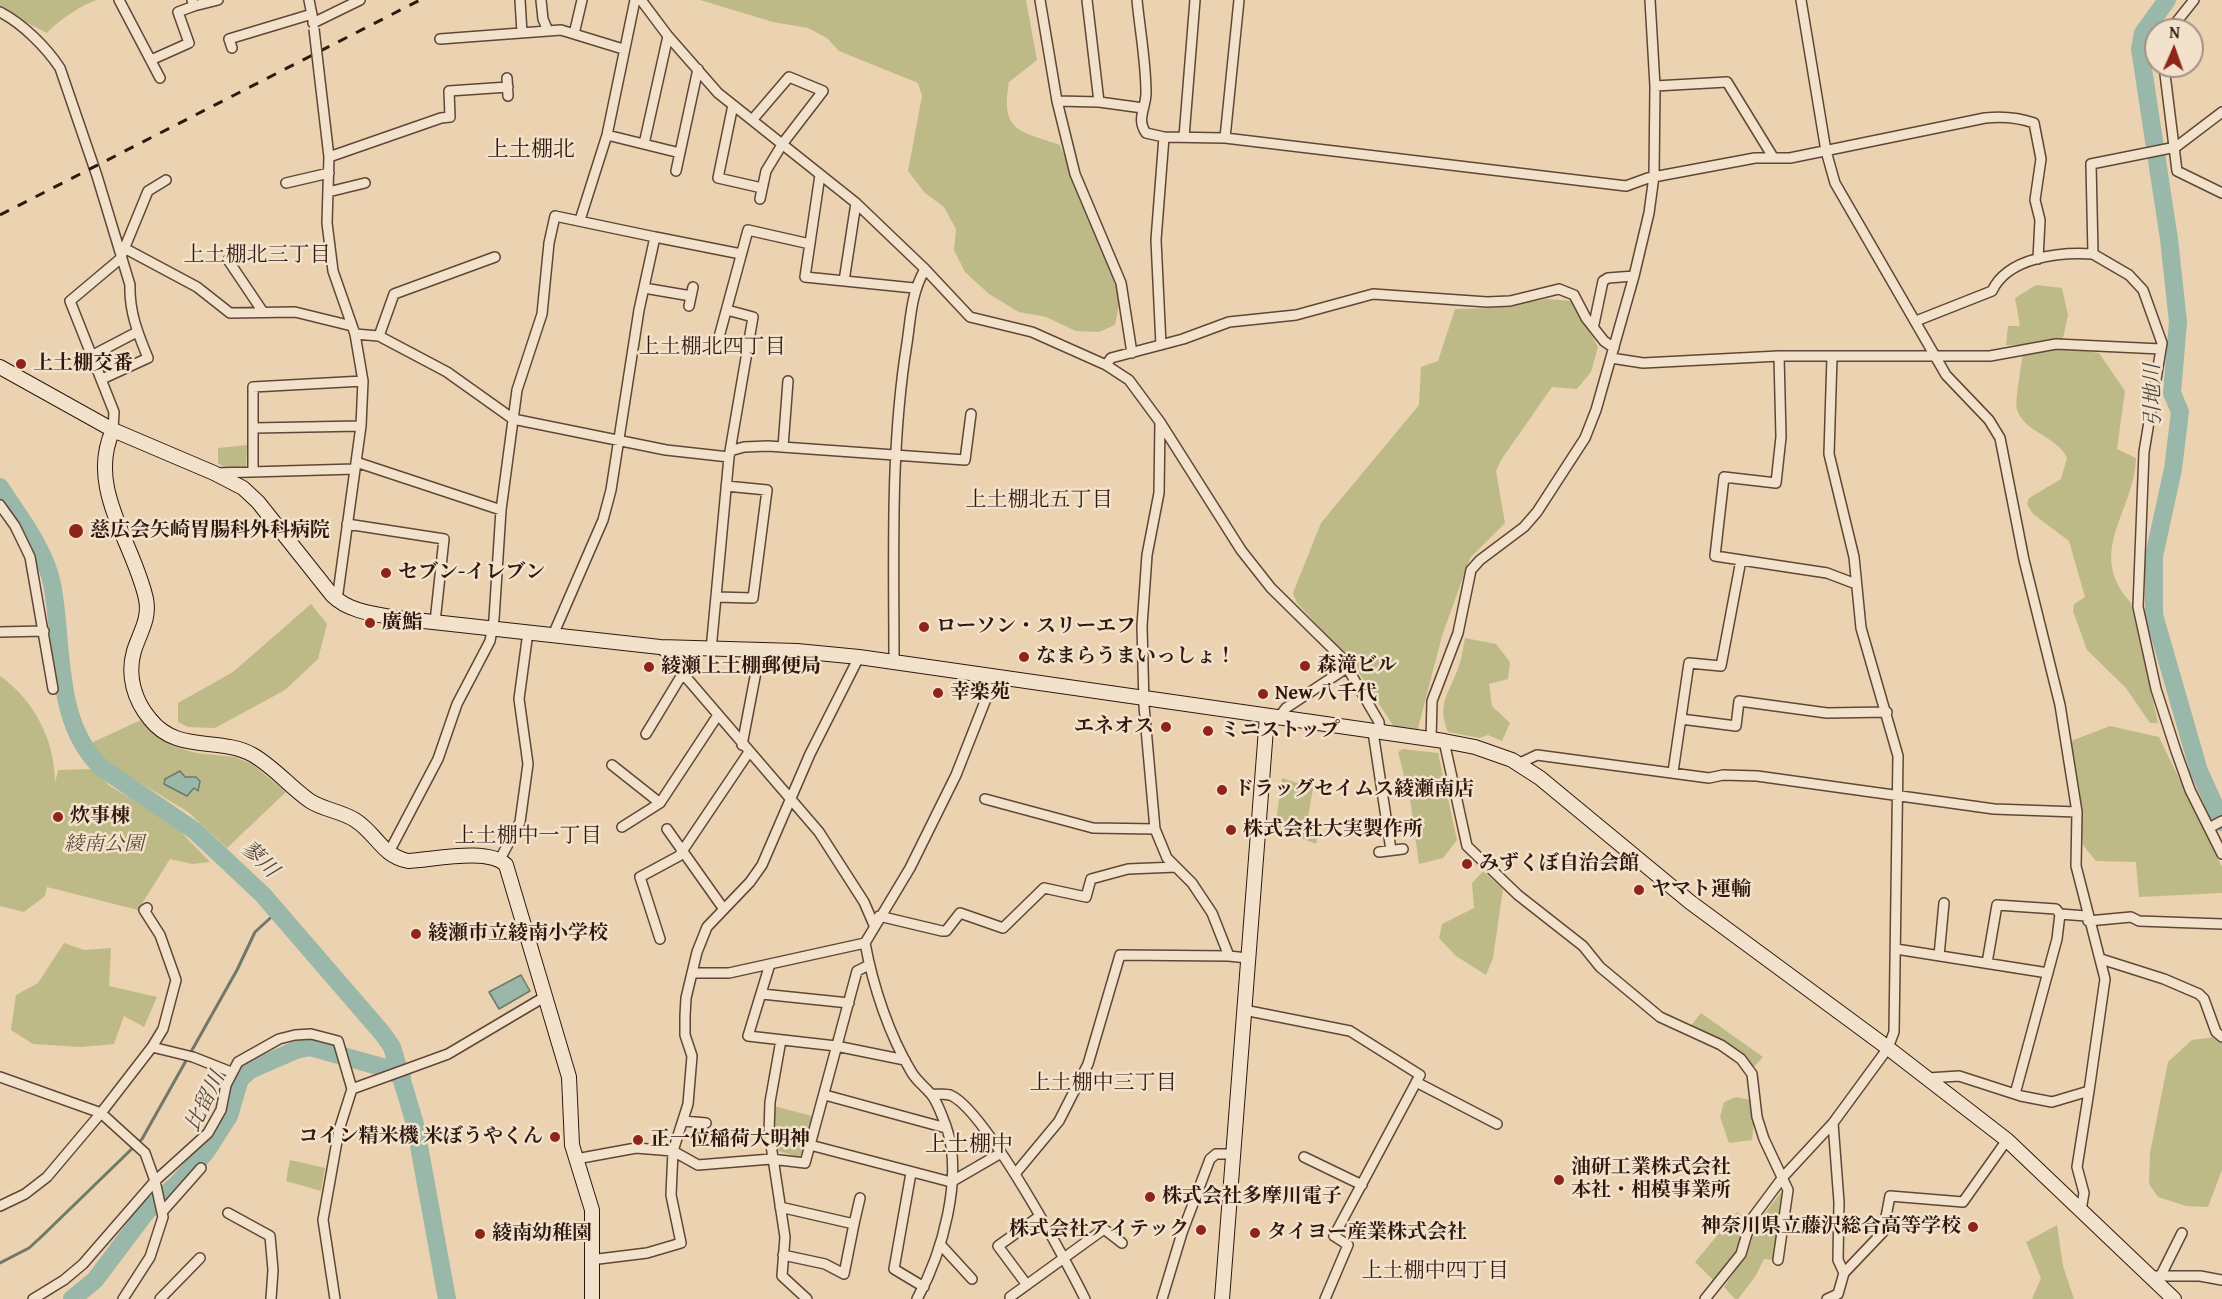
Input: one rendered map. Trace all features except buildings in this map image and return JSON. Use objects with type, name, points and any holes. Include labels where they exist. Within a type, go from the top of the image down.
[{"type":"street","points":[[119,0],[159,78]]},
{"type":"street","points":[[151,60],[189,43],[178,12],[193,3],[218,0]]},
{"type":"street","points":[[309,0],[329,157],[327,223],[333,271],[353,330],[363,381],[361,426],[337,600]]},
{"type":"street","points":[[228,43],[313,22],[360,0]]},
{"type":"street","points":[[520,0],[522,33]]},
{"type":"street","points":[[541,0],[543,19],[548,31]]},
{"type":"street","points":[[574,34],[582,0]]},
{"type":"street","points":[[580,220],[607,135],[635,0]]},
{"type":"street","points":[[641,0],[668,36],[718,93],[856,203],[925,269],[970,317],[1032,332],[1106,365],[1136,387],[1259,575],[1348,667],[1379,722],[1377,733],[1391,850]]},
{"type":"street","points":[[1040,0],[1057,101],[1075,174],[1121,283],[1132,353]]},
{"type":"street","points":[[1087,0],[1099,102]]},
{"type":"street","points":[[1137,0],[1146,96],[1142,127],[1146,133],[1164,137],[1225,138],[1626,186],[1654,176],[1773,157],[1790,158],[1985,118],[2004,116],[2034,123],[2041,159],[2035,200],[2040,220],[2038,259]]},
{"type":"street","points":[[1184,137],[1195,0]]},
{"type":"street","points":[[1225,138],[1239,0]]},
{"type":"street","points":[[1650,0],[1655,86],[1654,176],[1649,213],[1634,276],[1596,410],[1576,453],[1524,527],[1480,560],[1471,570],[1460,625],[1432,701],[1437,741],[1467,846],[1518,895],[1583,946],[1600,967],[1660,1017],[1721,1045],[1741,1059],[1752,1074],[1757,1118],[1764,1140],[1788,1190],[1778,1260]]},
{"type":"street","points":[[1801,0],[1826,151],[1835,183],[1946,375],[1989,420],[2000,438],[2024,560],[2060,705],[2077,812],[2076,866],[2087,919],[2101,959],[2105,979],[2078,1167],[2084,1193],[2081,1210]]},
{"type":"street","points":[[2180,18],[2194,0]]},
{"type":"street","points":[[0,12],[33,38],[50,54],[60,68],[97,176],[120,259],[130,285],[129,300],[137,332],[148,358],[102,380]]},
{"type":"street","points":[[441,39],[561,30],[623,49]]},
{"type":"street","points":[[644,144],[668,36]]},
{"type":"street","points":[[676,171],[698,69]]},
{"type":"street","points":[[753,119],[789,77],[823,91],[783,143],[766,171],[760,199]]},
{"type":"street","points":[[2165,78],[2172,147],[2177,171],[2222,193]]},
{"type":"street","points":[[1655,86],[1727,82],[1773,157]]},
{"type":"street","points":[[329,157],[441,118],[450,117],[448,91],[508,87]]},
{"type":"street","points":[[1057,101],[1099,102],[1143,108]]},
{"type":"street","points":[[733,105],[718,178],[762,188]]},
{"type":"street","points":[[2093,254],[2091,164],[2172,147],[2222,112]]},
{"type":"street","points":[[607,135],[680,153]]},
{"type":"street","points":[[1161,345],[1156,240],[1164,137]]},
{"type":"street","points":[[286,183],[328,173]]},
{"type":"street","points":[[820,176],[805,277],[915,288]]},
{"type":"street","points":[[166,180],[148,191],[120,259],[70,301],[114,412],[113,430],[105,459],[108,491],[113,512],[138,575],[147,613],[131,666],[132,679],[140,705],[155,726],[180,741],[196,745],[228,746],[254,756],[309,800],[356,820],[388,854],[408,861],[487,855],[500,859],[510,872],[569,1077],[571,1138],[592,1210],[590,1260],[592,1299]]},
{"type":"street","points":[[328,192],[365,183]]},
{"type":"street","points":[[844,281],[856,203]]},
{"type":"street","points":[[388,854],[438,759],[457,704],[490,641],[494,628],[501,510],[513,419],[518,390],[542,314],[549,243],[555,216],[741,254]]},
{"type":"street","points":[[719,337],[748,230],[810,244]]},
{"type":"street","points":[[553,635],[603,520],[620,441],[644,288],[655,237]]},
{"type":"street","points":[[126,249],[197,287],[230,314],[296,312],[379,336],[460,379],[513,419],[620,441],[730,454],[744,447],[783,447],[895,457],[965,460],[971,414]]},
{"type":"street","points":[[1916,321],[1992,291],[1999,277],[2005,272],[2038,259],[2072,253],[2093,254],[2129,275],[2143,290],[2162,342],[2144,452],[2138,608],[2154,678],[2176,751],[2190,790],[2215,825],[2222,854]]},
{"type":"street","points":[[379,336],[394,294],[495,257]]},
{"type":"street","points":[[228,260],[263,312]]},
{"type":"street","points":[[894,662],[895,457],[900,387],[915,288],[925,269]]},
{"type":"street","points":[[1594,324],[1603,281],[1608,278],[1634,276]]},
{"type":"street","points":[[644,288],[691,296]]},
{"type":"street","points":[[1106,365],[1111,358],[1161,345],[1230,322],[1296,315],[1346,299],[1383,293],[1487,302],[1510,301],[1558,289],[1574,295],[1586,318],[1594,324],[1604,341],[1614,348]]},
{"type":"street","points":[[711,650],[730,454],[753,317],[727,310]]},
{"type":"street","points":[[91,356],[137,332]]},
{"type":"street","points":[[1611,358],[1643,363],[1779,356],[1934,354],[1990,356],[2056,344],[2160,349]]},
{"type":"street","points":[[1779,356],[1781,437],[1776,483],[1724,477],[1715,556],[1827,573],[1856,584]]},
{"type":"street","points":[[1705,1299],[1741,1254],[1752,1220],[1783,1177],[1833,1123],[1888,1048],[1894,1032],[1898,756],[1861,628],[1854,557],[1829,454],[1832,357]]},
{"type":"street","points":[[0,367],[113,430],[214,473],[252,495],[337,600],[358,610],[435,622],[660,647],[813,651],[859,657],[1475,747],[1518,764],[1540,778],[1690,902],[1928,1078],[2007,1140],[2081,1210],[2156,1275],[2174,1299]]},
{"type":"street","points":[[254,471],[253,387],[363,381]]},
{"type":"street","points":[[783,447],[788,381]]},
{"type":"street","points":[[1160,422],[1159,493],[1147,555],[1142,626],[1144,698],[1155,829],[1167,858],[1192,883],[1212,913],[1229,956]]},
{"type":"street","points":[[254,428],[361,426]]},
{"type":"street","points":[[214,473],[355,466],[501,510]]},
{"type":"street","points":[[716,597],[753,598],[767,490],[726,486]]},
{"type":"street","points":[[0,505],[15,526],[30,557],[53,689]]},
{"type":"street","points":[[348,524],[444,539],[435,622]]},
{"type":"street","points":[[1673,772],[1689,663],[1721,666],[1741,560]]},
{"type":"street","points":[[0,632],[44,631]]},
{"type":"street","points":[[500,859],[520,822],[528,764],[519,699],[528,632]]},
{"type":"street","points":[[660,647],[745,749],[819,832],[876,921],[942,932],[946,931],[960,913],[1003,928],[1044,888],[1086,897],[1091,879],[1128,869],[1176,867]]},
{"type":"street","points":[[660,939],[640,877],[682,852],[745,749],[760,651]]},
{"type":"street","points":[[590,1260],[647,1253],[681,1243],[671,1195],[673,1151],[688,1104],[692,1066],[692,1056],[685,1035],[685,1016],[692,973],[707,927],[750,882],[762,865],[810,754],[859,657]]},
{"type":"street","points":[[1272,717],[1348,667]]},
{"type":"street","points":[[646,734],[684,673]]},
{"type":"street","points":[[917,1299],[940,1245],[951,1182],[952,1158],[946,1128],[932,1094],[913,1074],[905,1060],[869,965],[865,943],[876,921],[910,868],[956,775],[995,676]]},
{"type":"street","points":[[1681,719],[1736,726],[1739,701],[1827,713],[1887,712]]},
{"type":"street","points":[[621,827],[660,803],[718,715]]},
{"type":"street","points":[[1222,1299],[1247,958],[1272,717]]},
{"type":"street","points":[[1518,764],[1538,755],[1709,778],[1723,775],[1757,776],[1994,809],[2077,812]]},
{"type":"street","points":[[612,765],[660,803]]},
{"type":"street","points":[[985,799],[1093,828],[1155,829]]},
{"type":"street","points":[[667,829],[723,908]]},
{"type":"street","points":[[1380,852],[1403,849]]},
{"type":"street","points":[[1939,956],[1944,903]]},
{"type":"street","points":[[1987,963],[1997,905],[2056,909],[2060,914],[2087,919],[2131,917],[2139,921],[2222,924]]},
{"type":"street","points":[[0,1206],[26,1194],[47,1177],[101,1113],[152,1047],[163,1029],[176,980],[160,936],[144,910],[147,908]]},
{"type":"street","points":[[2014,1094],[2048,973],[2060,914]]},
{"type":"street","points":[[692,973],[729,973],[865,943]]},
{"type":"street","points":[[1896,949],[2048,973]]},
{"type":"street","points":[[1015,1174],[1059,1121],[1088,1064],[1120,955],[1247,958]]},
{"type":"street","points":[[2101,959],[2112,961],[2139,973],[2164,979],[2199,994],[2204,999],[2216,1032],[2222,1037]]},
{"type":"street","points":[[770,964],[748,1036],[836,1046],[905,1060]]},
{"type":"street","points":[[576,1159],[628,1149],[673,1151],[698,1165],[771,1159],[805,1163],[857,972],[869,965]]},
{"type":"street","points":[[762,994],[849,1003]]},
{"type":"street","points":[[352,1089],[448,1054],[546,996]]},
{"type":"street","points":[[1244,1010],[1350,1031],[1420,1075],[1334,1236],[1348,1245],[1324,1299]]},
{"type":"street","points":[[33,1299],[64,1280],[83,1264],[156,1182],[208,1133],[221,1110],[231,1072],[238,1062],[251,1053],[295,1035],[318,1035],[338,1041],[352,1089],[339,1130],[322,1220],[335,1299]]},
{"type":"street","points":[[781,1040],[771,1102],[771,1159],[785,1237],[782,1276],[806,1299]]},
{"type":"street","points":[[152,1047],[194,1057],[231,1072]]},
{"type":"street","points":[[1928,1078],[1959,1076],[2014,1094],[2052,1102],[2089,1090]]},
{"type":"street","points":[[0,1077],[101,1113],[145,1153],[156,1182],[162,1208],[150,1257],[123,1299]]},
{"type":"street","points":[[1416,1082],[1497,1124]]},
{"type":"street","points":[[932,1094],[950,1095],[965,1107],[1001,1153],[1040,1216],[1085,1299]]},
{"type":"street","points":[[825,1095],[946,1128]]},
{"type":"street","points":[[683,1121],[706,1123]]},
{"type":"street","points":[[1833,1123],[1839,1202],[1838,1260],[1844,1272]]},
{"type":"street","points":[[1827,1299],[1838,1294],[1844,1272],[1883,1232],[1890,1196],[1963,1202],[2007,1140]]},
{"type":"street","points":[[810,1145],[951,1182],[1001,1153]]},
{"type":"street","points":[[1162,1299],[1182,1233],[1210,1159],[1216,1154],[1233,1154]]},
{"type":"street","points":[[1304,1157],[1362,1185]]},
{"type":"street","points":[[162,1208],[201,1168]]},
{"type":"street","points":[[911,1173],[894,1269],[924,1287]]},
{"type":"street","points":[[783,1256],[825,1264],[844,1274],[860,1198]]},
{"type":"street","points":[[780,1207],[854,1224]]},
{"type":"street","points":[[228,1212],[270,1236],[273,1269],[271,1299]]},
{"type":"street","points":[[1027,1285],[998,1246],[1040,1216]]},
{"type":"street","points":[[1010,1297],[1104,1229],[1122,1243]]},
{"type":"street","points":[[2156,1275],[2182,1233]]},
{"type":"street","points":[[940,1245],[972,1279]]},
{"type":"street","points":[[160,1299],[200,1258]]},
{"type":"street","points":[[2156,1275],[2200,1276],[2222,1280]]},
{"type":"green space","points":[[0,0],[97,0],[70,14],[47,33],[0,9]]},
{"type":"green space","points":[[700,0],[1026,0],[1037,60],[1009,82],[1008,111],[1016,127],[1060,145],[1120,299],[1115,325],[1099,332],[1076,331],[1046,317],[1019,312],[989,294],[965,272],[954,250],[956,229],[944,207],[925,193],[908,171],[922,96],[918,83],[839,51],[827,38],[808,28],[773,22]]},
{"type":"green space","points":[[2036,285],[2062,288],[2068,315],[2061,347],[2099,353],[2125,391],[2117,449],[2136,458],[2128,497],[2112,549],[2112,567],[2118,584],[2131,603],[2158,723],[2150,723],[2126,688],[2087,650],[2073,611],[2074,604],[2085,597],[2069,541],[2033,514],[2027,504],[2029,498],[2061,479],[2067,458],[2056,444],[2021,418],[2016,405],[2024,345],[2006,345],[2008,326],[2020,326],[2015,298]]},
{"type":"green space","points":[[1547,299],[1573,301],[1598,347],[1591,372],[1577,389],[1552,387],[1501,460],[1496,471],[1505,523],[1470,558],[1442,636],[1417,732],[1396,730],[1352,662],[1297,603],[1293,593],[1321,523],[1419,405],[1421,367],[1438,361],[1455,309],[1494,308]]},
{"type":"green space","points":[[247,445],[246,468],[224,467],[218,463],[218,448]]},
{"type":"green space","points":[[311,604],[327,624],[318,659],[285,690],[215,728],[188,727],[178,722],[178,703],[233,672]]},
{"type":"green space","points":[[1465,638],[1496,644],[1510,662],[1508,679],[1489,684],[1492,706],[1510,723],[1502,741],[1488,735],[1480,738],[1448,732],[1443,713],[1444,705],[1459,666]]},
{"type":"green space","points":[[0,676],[23,697],[41,723],[51,752],[55,783],[58,770],[92,769],[110,786],[173,824],[210,862],[192,864],[170,859],[138,910],[47,887],[45,896],[24,912],[0,906]]},
{"type":"green space","name":"綾南公園","points":[[141,720],[173,746],[196,753],[235,757],[252,764],[286,792],[227,848],[188,812],[104,761],[91,743]]},
{"type":"green space","points":[[2110,726],[2159,737],[2222,867],[2222,893],[2139,897],[2136,862],[2096,861],[2083,845],[2071,741]]},
{"type":"green space","points":[[1403,749],[1438,753],[1457,840],[1443,858],[1419,864],[1410,799],[1398,752]]},
{"type":"green space","points":[[1282,778],[1313,788],[1307,823],[1320,828],[1316,844],[1275,828]]},
{"type":"green space","points":[[1483,871],[1503,889],[1493,958],[1486,975],[1456,956],[1439,938],[1442,924],[1474,908],[1472,883]]},
{"type":"green space","points":[[64,943],[84,950],[111,948],[109,986],[157,997],[144,1027],[124,1016],[114,1044],[81,1047],[33,1044],[11,1030],[16,995],[38,983]]},
{"type":"green space","points":[[1701,1013],[1763,1057],[1752,1069],[1720,1040],[1689,1028]]},
{"type":"green space","points":[[2222,1036],[2222,1170],[2208,1207],[2186,1206],[2158,1197],[2149,1184],[2150,1153],[2168,1062],[2192,1040]]},
{"type":"green space","points":[[1736,1097],[1751,1100],[1754,1122],[1752,1140],[1729,1143],[1720,1117],[1724,1102]]},
{"type":"green space","points":[[774,1106],[812,1116],[804,1152],[798,1157],[775,1150],[772,1133]]},
{"type":"green space","points":[[290,1160],[325,1168],[321,1191],[286,1181]]},
{"type":"green space","points":[[1783,1190],[1782,1222],[1774,1260],[1764,1259],[1755,1277],[1738,1299],[1735,1299],[1724,1287],[1748,1252],[1757,1223]]},
{"type":"green space","points":[[1737,1212],[1748,1219],[1737,1252],[1713,1280],[1695,1262]]},
{"type":"green space","points":[[2057,1225],[2063,1266],[2074,1299],[2032,1299],[2041,1278],[2026,1242]]},
{"type":"shaded area","points":[[180,771],[185,777],[196,777],[200,781],[198,791],[194,788],[187,796],[164,784],[165,779]]},
{"type":"shaded area","points":[[521,975],[530,991],[499,1009],[489,992]]},
{"type":"waterway","name":"引地川","points":[[2167,0],[2143,33],[2140,49],[2169,239],[2178,322],[2172,393],[2180,412],[2173,469],[2154,556],[2154,615],[2199,771],[2222,822]]},
{"type":"waterway","name":"蓼川","points":[[0,487],[30,534],[49,571],[56,608],[63,682],[75,728],[86,749],[102,768],[195,831],[263,895],[392,1047],[415,1124],[447,1299]]},
{"type":"waterway","points":[[0,1263],[29,1248],[142,1139],[237,970],[255,932],[278,911]]},
{"type":"waterway","name":"比留川","points":[[72,1299],[95,1280],[147,1211],[177,1184],[206,1152],[229,1116],[240,1079],[250,1070],[296,1050],[310,1047],[382,1067],[402,1077]]},
{"type":"railway","points":[[0,215],[420,0]]},
{"type":"place","name":"上土棚交番","points":[[21,364]]},
{"type":"place","name":"慈広会矢崎胃腸科外科病院","points":[[76,531]]},
{"type":"place","name":"セブン-イレブン","points":[[386,573]]},
{"type":"place","name":"廣鮨","points":[[370,623]]},
{"type":"place","name":"ローソン・スリーエフ","points":[[924,627]]},
{"type":"place","name":"なまらうまいっしょ！","points":[[1024,657]]},
{"type":"place","name":"森滝ビル","points":[[1305,666]]},
{"type":"place","name":"綾瀬上土棚郵便局","points":[[649,667]]},
{"type":"place","name":"幸楽苑","points":[[938,693]]},
{"type":"place","name":"New 八千代","points":[[1263,694]]},
{"type":"place","name":"エネオス","points":[[1166,727]]},
{"type":"place","name":"ミニストップ","points":[[1208,731]]},
{"type":"place","name":"ドラッグセイムス綾瀬南店","points":[[1222,790]]},
{"type":"place","name":"炊事棟","points":[[58,817]]},
{"type":"place","name":"株式会社大実製作所","points":[[1231,830]]},
{"type":"place","name":"みずくぼ自治会館","points":[[1467,864]]},
{"type":"place","name":"ヤマト運輸","points":[[1639,890]]},
{"type":"place","name":"綾瀬市立綾南小学校","points":[[416,934]]},
{"type":"place","name":"コイン精米機 米ぼうやくん","points":[[555,1137]]},
{"type":"place","name":"正一位稲荷大明神","points":[[638,1140]]},
{"type":"place","name":"油研工業株式会社 本社・相模事業所","points":[[1559,1180]]},
{"type":"place","name":"株式会社多摩川電子","points":[[1150,1197]]},
{"type":"place","name":"神奈川県立藤沢総合高等学校","points":[[1973,1227]]},
{"type":"place","name":"株式会社アイテック","points":[[1201,1230]]},
{"type":"place","name":"タイヨー産業株式会社","points":[[1255,1233]]},
{"type":"place","name":"綾南幼稚園","points":[[480,1234]]},
{"type":"district","name":"上土棚北","points":[[531,150]]},
{"type":"district","name":"上土棚北三丁目","points":[[257,256]]},
{"type":"district","name":"上土棚北四丁目","points":[[712,348]]},
{"type":"district","name":"上土棚北五丁目","points":[[1039,501]]},
{"type":"district","name":"上土棚中一丁目","points":[[528,837]]},
{"type":"district","name":"上土棚中三丁目","points":[[1103,1084]]},
{"type":"district","name":"上土棚中","points":[[969,1145]]},
{"type":"district","name":"上土棚中四丁目","points":[[1435,1272]]}]
